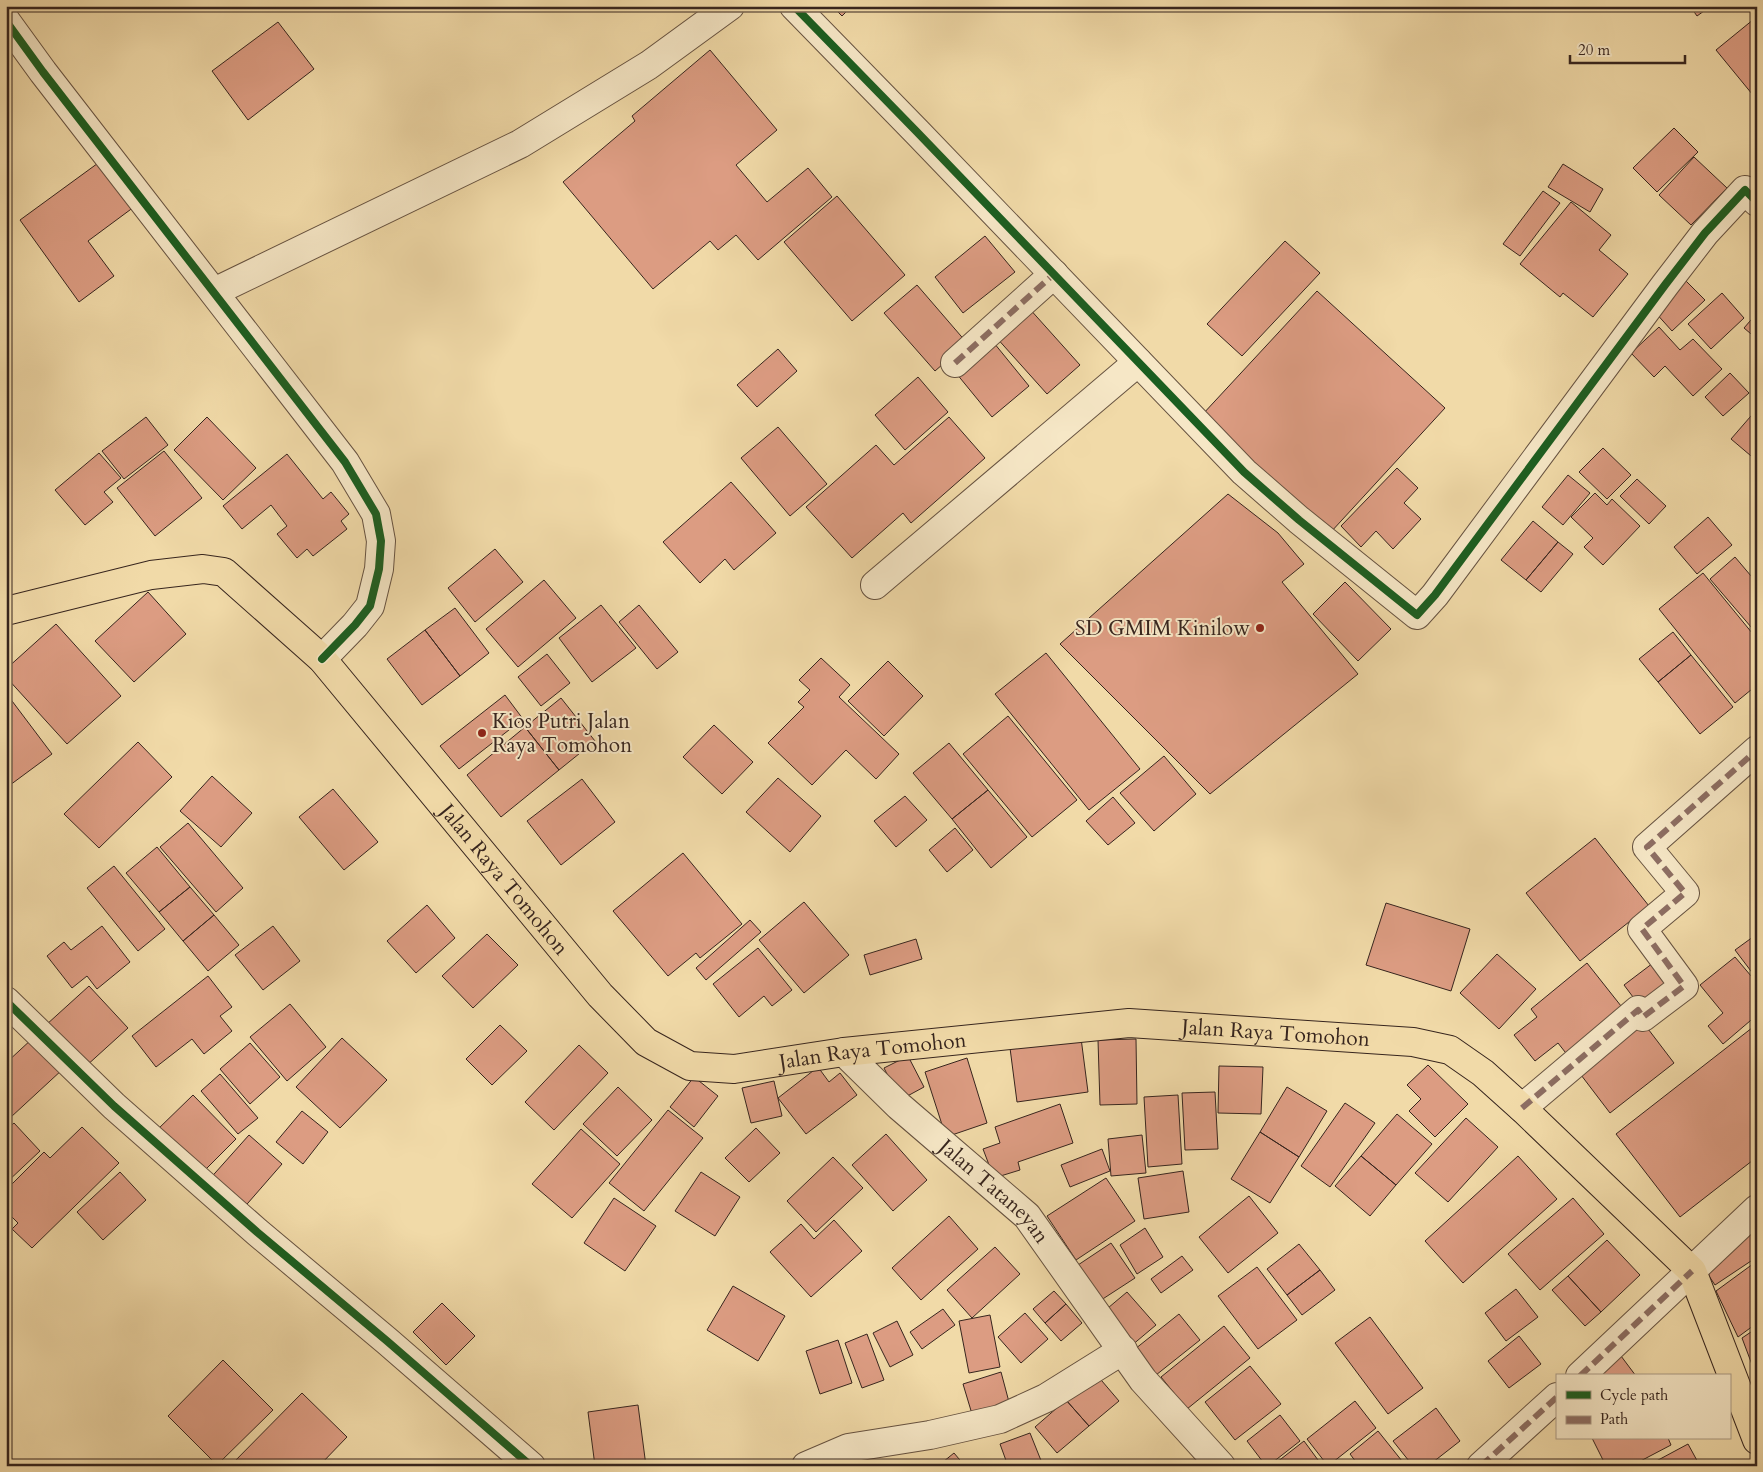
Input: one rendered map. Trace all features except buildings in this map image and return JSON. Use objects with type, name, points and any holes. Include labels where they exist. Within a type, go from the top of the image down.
[{"type":"highway","name":"Jalan Raya Tomohon","points":[[6,611],[151,574],[204,569],[224,572],[322,659],[600,995],[646,1042],[690,1066],[734,1069],[844,1052],[1129,1023],[1413,1042],[1450,1050],[1483,1073],[1522,1108],[1692,1271],[1757,1440]]},
{"type":"street","points":[[214,292],[520,144],[649,65],[730,6]]},
{"type":"street","points":[[794,6],[1244,472],[1299,520],[1417,615],[1435,595],[1705,233],[1745,190],[1757,202]]},
{"type":"street","points":[[6,21],[43,72],[345,462],[376,514],[381,541],[379,569],[370,606],[355,625],[322,659]]},
{"type":"street","points":[[954,363],[1054,274]]},
{"type":"street","points":[[874,585],[1138,362]]},
{"type":"street","points":[[1522,1108],[1638,1010],[1643,1017],[1684,986],[1642,929],[1685,893],[1647,847],[1757,750]]},
{"type":"street","points":[[6,1001],[114,1106],[257,1232],[387,1341],[531,1466]]},
{"type":"street","name":"Jalan Tataneyan","points":[[844,1052],[899,1106],[1027,1216],[1124,1350],[1143,1380],[1221,1466]]},
{"type":"street","points":[[1582,1374],[1757,1209]]},
{"type":"street","points":[[806,1466],[848,1448],[930,1435],[1000,1419],[1046,1398],[1124,1350]]},
{"type":"street","points":[[1481,1466],[1556,1398]]},
{"type":"marked path","points":[[955,363],[1054,274]]},
{"type":"marked path","points":[[1522,1108],[1638,1010],[1643,1017],[1684,986],[1642,929],[1685,893],[1647,847],[1757,750]]},
{"type":"marked path","points":[[1582,1374],[1692,1271]]},
{"type":"marked path","points":[[1481,1466],[1556,1398]]},
{"type":"cycle path","points":[[794,6],[1244,472],[1299,520],[1417,615],[1435,595],[1705,233],[1745,190],[1757,202]]},
{"type":"cycle path","points":[[6,21],[43,72],[345,462],[376,514],[381,541],[379,569],[370,606],[355,625],[322,659]]},
{"type":"cycle path","points":[[6,1001],[114,1106],[257,1232],[387,1341],[531,1466]]},
{"type":"place","name":"SD GMIM Kinilow","points":[[1260,628]]},
{"type":"place","name":"Kios Putri Jalan Raya Tomohon","points":[[482,733]]}]
